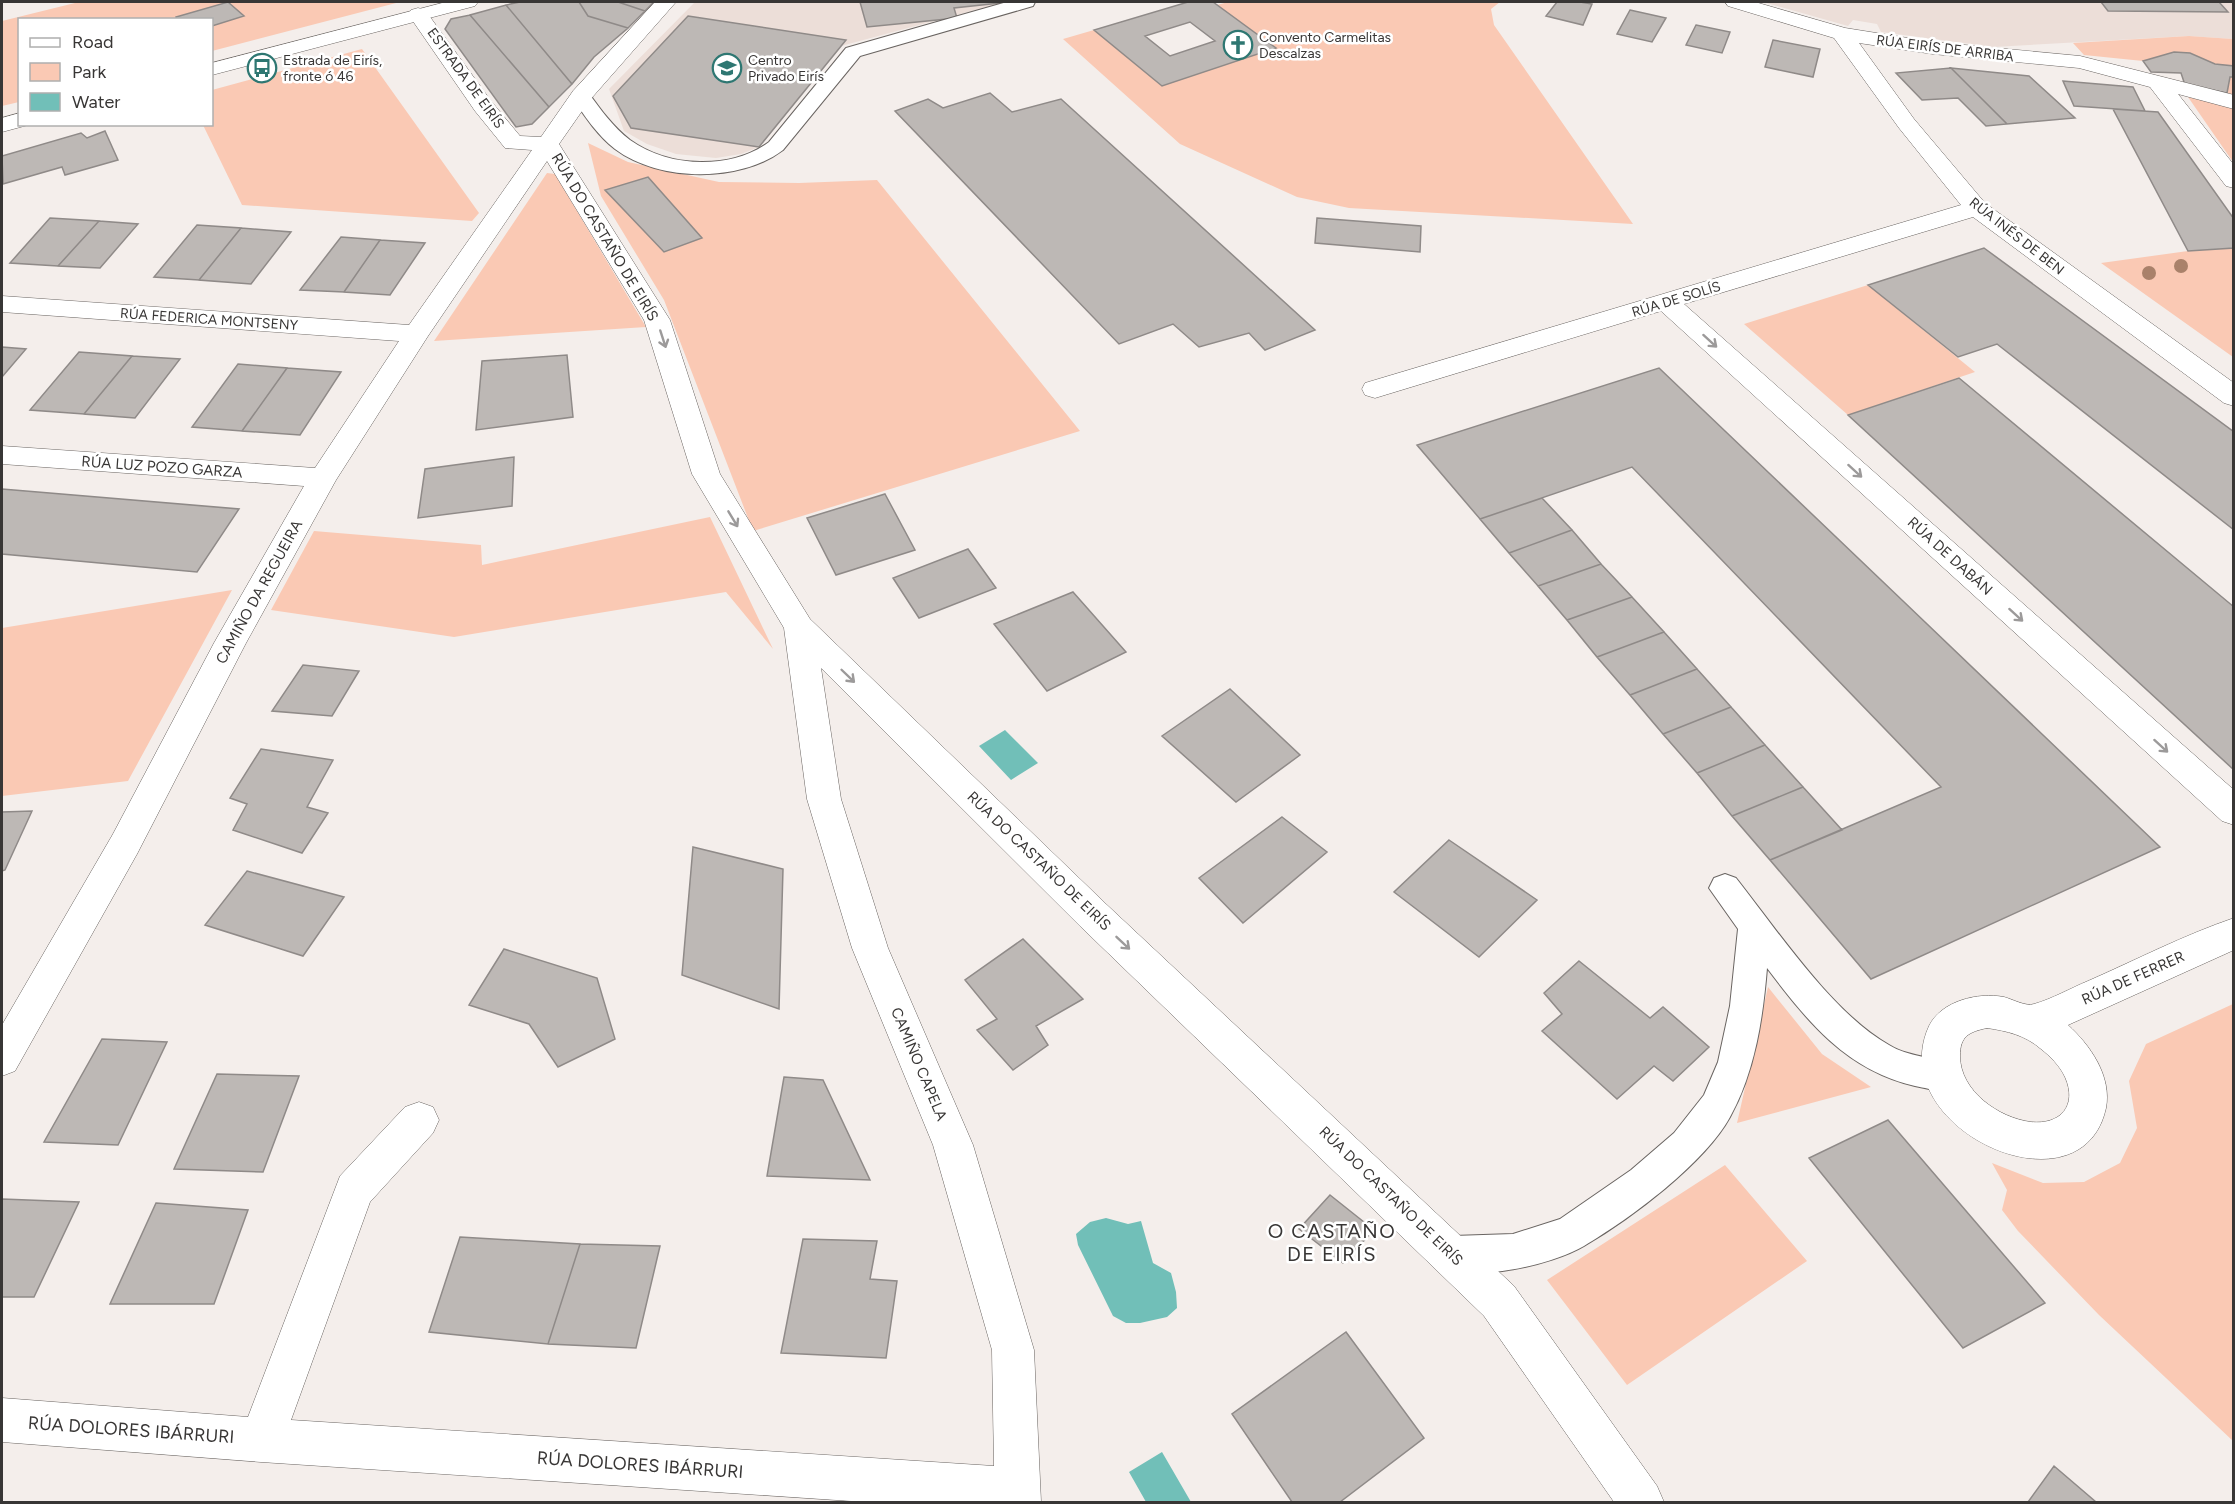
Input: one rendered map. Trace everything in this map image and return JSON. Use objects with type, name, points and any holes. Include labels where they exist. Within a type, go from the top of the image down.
[{"type":"street","name":"ESTRADA DE EIRÍS","points":[[213,69],[468,2]]},
{"type":"street","name":"CAMIÑO DA REGUEIRA","points":[[2,1059],[125,844],[230,643],[323,478],[416,334],[581,96],[666,2]]},
{"type":"street","name":"RÚA EIRÍS DE ARRIBA","points":[[1735,2],[1842,34],[1933,48],[2080,62],[2234,102]]},
{"type":"street","name":"ESTRADA DE EIRÍS","points":[[418,14],[483,106],[513,143],[548,144]]},
{"type":"street","name":"RÚA INÉS DE BEN","points":[[1842,34],[1865,69],[1977,208],[2234,397]]},
{"type":"street","points":[[2158,83],[2234,181]]},
{"type":"street","points":[[2,125],[18,121]]},
{"type":"street","name":"RÚA DO CASTAÑO DE EIRÍS","points":[[548,144],[657,320],[706,474],[799,627],[1093,915],[1499,1301],[1641,1503]]},
{"type":"street","name":"RÚA DE SOLÍS","points":[[1375,389],[1977,208]]},
{"type":"street","name":"RÚA DE DABÁN","points":[[1666,302],[2234,811]]},
{"type":"street","name":"RÚA FEDERICA MONTSENY","points":[[2,304],[416,334]]},
{"type":"street","name":"RÚA LUZ POZO GARZA","points":[[2,455],[323,478]]},
{"type":"street","name":"CAMIÑO CAPELA","points":[[799,627],[824,799],[870,948],[953,1145],[1013,1350],[1018,1496]]},
{"type":"street","name":"RÚA DE FERRER","points":[[2032,1023],[2234,933]]},
{"type":"street","points":[[1988,1011],[2010,1014],[2032,1023],[2054,1037],[2071,1054],[2083,1074],[2088,1094],[2086,1112],[2077,1128],[2061,1138],[2040,1141],[2017,1138],[1993,1129],[1971,1114],[1954,1096],[1943,1076],[1939,1056],[1942,1038],[1952,1024],[1968,1015],[1988,1011]]},
{"type":"street","points":[[261,1440],[354,1190],[419,1120]]},
{"type":"street","name":"RÚA DOLORES IBÁRRURI","points":[[2,1420],[1018,1496]]},
{"type":"lane","points":[[581,96],[616,139],[632,151],[666,162],[694,166],[716,167],[747,164],[761,158],[776,146],[854,52],[1026,2]]},
{"type":"lane","points":[[1725,888],[1811,999],[1856,1041],[1877,1057],[1899,1066],[1943,1076]]},
{"type":"lane","points":[[1453,1255],[1513,1253],[1569,1234],[1644,1182],[1687,1145],[1717,1106],[1735,1062],[1747,1006],[1754,928]]},
{"type":"shaded area","name":"Centro Privado Eirís","points":[[695,2],[1005,2],[841,46],[759,147],[741,154],[716,158],[676,154],[647,144],[624,131],[609,89]]},
{"type":"shaded area","points":[[1763,2],[2233,2],[2233,39],[2189,36],[1994,47],[1881,32],[1877,24],[1853,20],[1848,26]]},
{"type":"green space","points":[[79,2],[400,2],[213,51],[213,18],[18,18],[18,102],[2,106],[2,21]]},
{"type":"green space","points":[[1228,2],[1500,2],[1491,9],[1494,25],[1633,224],[1349,208],[1297,197],[1180,144],[1063,39],[1094,30],[1162,86],[1275,47],[1217,5]]},
{"type":"green space","points":[[2189,36],[2233,39],[2233,95],[2185,85],[2181,73],[2151,72],[2143,61],[2084,55],[2073,43]]},
{"type":"green space","points":[[362,49],[479,213],[472,221],[242,205],[203,126],[213,126],[213,90]]},
{"type":"green space","points":[[2188,97],[2233,107],[2233,162]]},
{"type":"green space","points":[[588,143],[628,162],[719,182],[799,183],[877,180],[1080,431],[753,531],[664,300],[601,196]]},
{"type":"green space","points":[[547,173],[555,174],[646,327],[434,341]]},
{"type":"green space","points":[[2233,248],[2233,357],[2101,263],[2188,251]]},
{"type":"green space","points":[[1868,285],[1975,372],[1848,415],[1744,324]]},
{"type":"green space","points":[[710,517],[773,649],[726,592],[454,637],[271,610],[314,531],[481,545],[482,565]]},
{"type":"green space","points":[[232,590],[128,781],[2,796],[2,628]]},
{"type":"green space","points":[[1768,987],[1822,1054],[1871,1087],[1737,1123]]},
{"type":"green space","points":[[2233,1004],[2233,1441],[2099,1315],[2018,1231],[2002,1210],[2007,1190],[1992,1163],[2043,1183],[2084,1182],[2120,1163],[2137,1128],[2129,1081],[2146,1044]]},
{"type":"green space","points":[[1725,1165],[1807,1261],[1627,1385],[1547,1280]]},
{"type":"water","points":[[1005,730],[1038,763],[1011,780],[979,746]]},
{"type":"water","points":[[1106,1218],[1128,1224],[1141,1221],[1153,1263],[1171,1273],[1177,1308],[1167,1317],[1140,1323],[1126,1323],[1113,1316],[1078,1245],[1076,1234],[1090,1222]]},
{"type":"water","points":[[1162,1452],[1191,1502],[1146,1502],[1129,1472]]},
{"type":"building","points":[[228,2],[244,16],[213,26],[213,18],[176,17]]},
{"type":"building","points":[[520,2],[579,2],[588,16],[628,28],[594,57],[572,84],[506,5]]},
{"type":"building","points":[[579,2],[618,2],[645,11],[628,28],[588,16]]},
{"type":"building","points":[[618,2],[654,2],[645,11]]},
{"type":"building","points":[[860,2],[1001,3],[954,8],[957,18],[867,27]]},
{"type":"building","name":"Convento Carmelitas Descalzas","points":[[1188,2],[1213,2],[1276,48],[1162,86],[1094,30]],"holes":[[[1190,22],[1215,41],[1170,56],[1145,36]]]},
{"type":"building","points":[[1557,2],[1592,4],[1583,25],[1546,16]]},
{"type":"building","points":[[2101,2],[2219,2],[2228,12],[2108,11]]},
{"type":"building","points":[[506,5],[572,84],[549,107],[470,15]]},
{"type":"building","points":[[1630,10],[1666,18],[1652,42],[1617,34]]},
{"type":"building","points":[[470,15],[549,107],[532,124],[516,127],[445,29],[451,19]]},
{"type":"building","name":"Centro Privado Eirís","points":[[688,16],[846,40],[759,147],[631,128],[613,96]]},
{"type":"building","points":[[1696,25],[1730,32],[1722,53],[1686,45]]},
{"type":"building","points":[[1773,40],[1820,49],[1813,77],[1765,67]]},
{"type":"building","points":[[2174,52],[2190,53],[2215,64],[2234,66],[2234,77],[2230,77],[2227,93],[2185,85],[2181,73],[2151,72],[2143,61]]},
{"type":"building","points":[[1951,68],[2007,124],[1986,126],[1958,98],[1922,100],[1896,73]]},
{"type":"building","points":[[1951,68],[2029,76],[2075,118],[2007,124]]},
{"type":"building","points":[[2063,81],[2133,87],[2145,111],[2074,106]]},
{"type":"building","points":[[990,93],[1012,112],[1061,99],[1315,330],[1265,350],[1249,333],[1199,347],[1173,324],[1119,344],[895,111],[928,99],[943,108]]},
{"type":"building","points":[[2113,109],[2158,112],[2234,219],[2234,248],[2188,251]]},
{"type":"building","points":[[105,131],[118,160],[65,175],[62,167],[3,184],[2,156],[81,133],[87,138]]},
{"type":"building","points":[[648,177],[702,238],[664,252],[605,190]]},
{"type":"building","points":[[50,218],[99,221],[58,266],[10,263]]},
{"type":"building","points":[[1317,218],[1421,226],[1420,252],[1315,243]]},
{"type":"building","points":[[99,221],[138,224],[100,268],[58,266]]},
{"type":"building","points":[[197,225],[241,228],[199,280],[154,277]]},
{"type":"building","points":[[241,228],[291,232],[251,284],[199,280]]},
{"type":"building","points":[[341,237],[380,240],[344,292],[300,290]]},
{"type":"building","points":[[380,240],[425,243],[390,295],[344,292]]},
{"type":"building","points":[[1984,248],[2234,432],[2234,530],[1997,344],[1958,357],[1868,285]]},
{"type":"building","points":[[2,347],[26,349],[2,377]]},
{"type":"building","points":[[79,352],[132,356],[84,414],[30,410]]},
{"type":"building","points":[[567,355],[573,417],[476,430],[482,361]]},
{"type":"building","points":[[132,356],[180,359],[135,418],[84,414]]},
{"type":"building","points":[[238,364],[287,368],[242,431],[192,427]]},
{"type":"building","points":[[287,368],[341,372],[300,435],[242,431]]},
{"type":"building","points":[[1659,368],[2160,847],[1871,979],[1770,860],[1941,787],[1632,467],[1480,519],[1417,445]]},
{"type":"building","points":[[1959,378],[2234,607],[2234,770],[1848,415]]},
{"type":"building","points":[[514,457],[512,506],[418,518],[425,469]]},
{"type":"building","points":[[2,489],[239,509],[197,572],[2,554]]},
{"type":"building","points":[[885,494],[915,550],[836,575],[807,518]]},
{"type":"building","points":[[1542,498],[1572,530],[1509,553],[1480,519]]},
{"type":"building","points":[[1572,530],[1601,564],[1538,586],[1509,553]]},
{"type":"building","points":[[968,549],[996,588],[919,618],[893,578]]},
{"type":"building","points":[[1601,564],[1632,597],[1567,620],[1538,586]]},
{"type":"building","points":[[1073,592],[1126,652],[1047,691],[994,624]]},
{"type":"building","points":[[1632,597],[1664,632],[1597,657],[1567,620]]},
{"type":"building","points":[[1664,632],[1697,669],[1630,695],[1597,657]]},
{"type":"building","points":[[303,665],[359,671],[332,716],[272,711]]},
{"type":"building","points":[[1697,669],[1731,707],[1663,734],[1630,695]]},
{"type":"building","points":[[1230,689],[1300,755],[1236,802],[1162,736]]},
{"type":"building","points":[[1731,707],[1765,745],[1697,773],[1663,734]]},
{"type":"building","points":[[1765,745],[1803,787],[1732,816],[1697,773]]},
{"type":"building","points":[[261,749],[333,760],[307,807],[328,813],[302,853],[233,830],[247,804],[230,798]]},
{"type":"building","points":[[1803,787],[1842,830],[1770,860],[1732,816]]},
{"type":"building","points":[[32,811],[5,870],[2,871],[2,812]]},
{"type":"building","points":[[1282,817],[1327,852],[1243,923],[1199,878]]},
{"type":"building","points":[[1449,840],[1537,900],[1479,957],[1394,892]]},
{"type":"building","points":[[693,847],[783,869],[779,1009],[682,975]]},
{"type":"building","points":[[247,871],[344,897],[303,956],[205,925]]},
{"type":"building","points":[[1023,939],[1083,999],[1036,1026],[1048,1045],[1013,1070],[977,1030],[997,1019],[965,980]]},
{"type":"building","points":[[504,949],[597,978],[615,1039],[558,1067],[529,1024],[469,1005]]},
{"type":"building","points":[[1579,961],[1650,1018],[1663,1007],[1709,1047],[1673,1081],[1654,1066],[1617,1099],[1542,1031],[1562,1014],[1544,993]]},
{"type":"building","points":[[102,1039],[167,1042],[118,1145],[44,1142]]},
{"type":"building","points":[[217,1074],[299,1076],[263,1172],[174,1169]]},
{"type":"building","points":[[784,1077],[823,1080],[870,1180],[767,1176]]},
{"type":"building","points":[[1888,1120],[2045,1303],[1963,1348],[1809,1158]]},
{"type":"building","points":[[1330,1195],[1374,1230],[1343,1263],[1299,1229]]},
{"type":"building","points":[[2,1199],[79,1202],[34,1297],[2,1297]]},
{"type":"building","points":[[156,1203],[248,1210],[214,1304],[110,1304]]},
{"type":"building","points":[[460,1237],[580,1244],[548,1344],[429,1332]]},
{"type":"building","points":[[803,1239],[877,1241],[870,1279],[897,1281],[886,1358],[781,1353]]},
{"type":"building","points":[[580,1244],[660,1246],[636,1348],[548,1344]]},
{"type":"building","points":[[1346,1332],[1424,1438],[1340,1502],[1292,1502],[1232,1414]]},
{"type":"building","points":[[2054,1466],[2096,1502],[2028,1502]]},
{"type":"place","name":"Convento Carmelitas Descalzas","points":[[1238,45]]},
{"type":"place","name":"Estrada de Eirís, fronte ó 46","points":[[262,68]]},
{"type":"place","name":"Centro Privado Eirís","points":[[727,68]]},
{"type":"district","name":"O CASTAÑO DE EIRÍS","points":[[1332,1242]]}]
